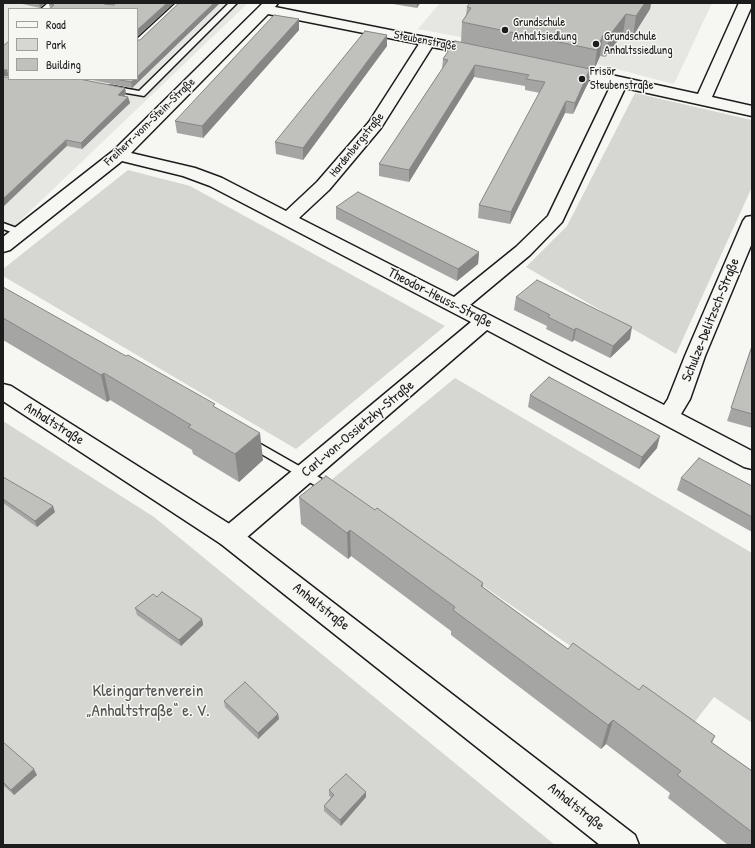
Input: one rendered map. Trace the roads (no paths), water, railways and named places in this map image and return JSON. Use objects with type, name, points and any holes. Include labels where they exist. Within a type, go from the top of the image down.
[{"type":"street","points":[[703,100],[745,6],[752,4]]},
{"type":"street","name":"Steubenstraße","points":[[268,5],[490,54]]},
{"type":"street","name":"Freiherr-vom-Stein-Straße","points":[[3,246],[22,233],[119,155],[268,5]]},
{"type":"street","name":"Hardenbergstraße","points":[[287,219],[323,186],[375,125],[428,41]]},
{"type":"street","points":[[544,66],[752,111]]},
{"type":"street","points":[[456,306],[523,251],[556,218],[620,82]]},
{"type":"street","name":"Theodor-Heuss-Straße","points":[[119,155],[189,172],[209,180],[485,321],[752,461]]},
{"type":"street","name":"Schulze-Delitzsch-Straße","points":[[667,417],[679,399],[695,356],[752,221]]},
{"type":"street","name":"Carl-von-Ossietzky-Straße","points":[[230,537],[485,321]]},
{"type":"street","name":"Anhaltstraße","points":[[3,391],[230,537],[624,845]]},
{"type":"lane","points":[[138,42],[180,3]]},
{"type":"lane","points":[[106,87],[141,94],[233,3]]},
{"type":"lane","points":[[3,226],[22,233]]},
{"type":"lane","points":[[237,435],[340,496]]},
{"type":"place","name":"Grundschule Anhaltsiedlung","points":[[505,30]]},
{"type":"place","name":"Grundschule Anhaltssiedlung","points":[[596,44]]},
{"type":"place","name":"Frisör Steubenstraße","points":[[582,79]]},
{"type":"park label","name":"Kleingartenverein „Anhaltstraße“ e. V.","points":[[148,701]]}]
